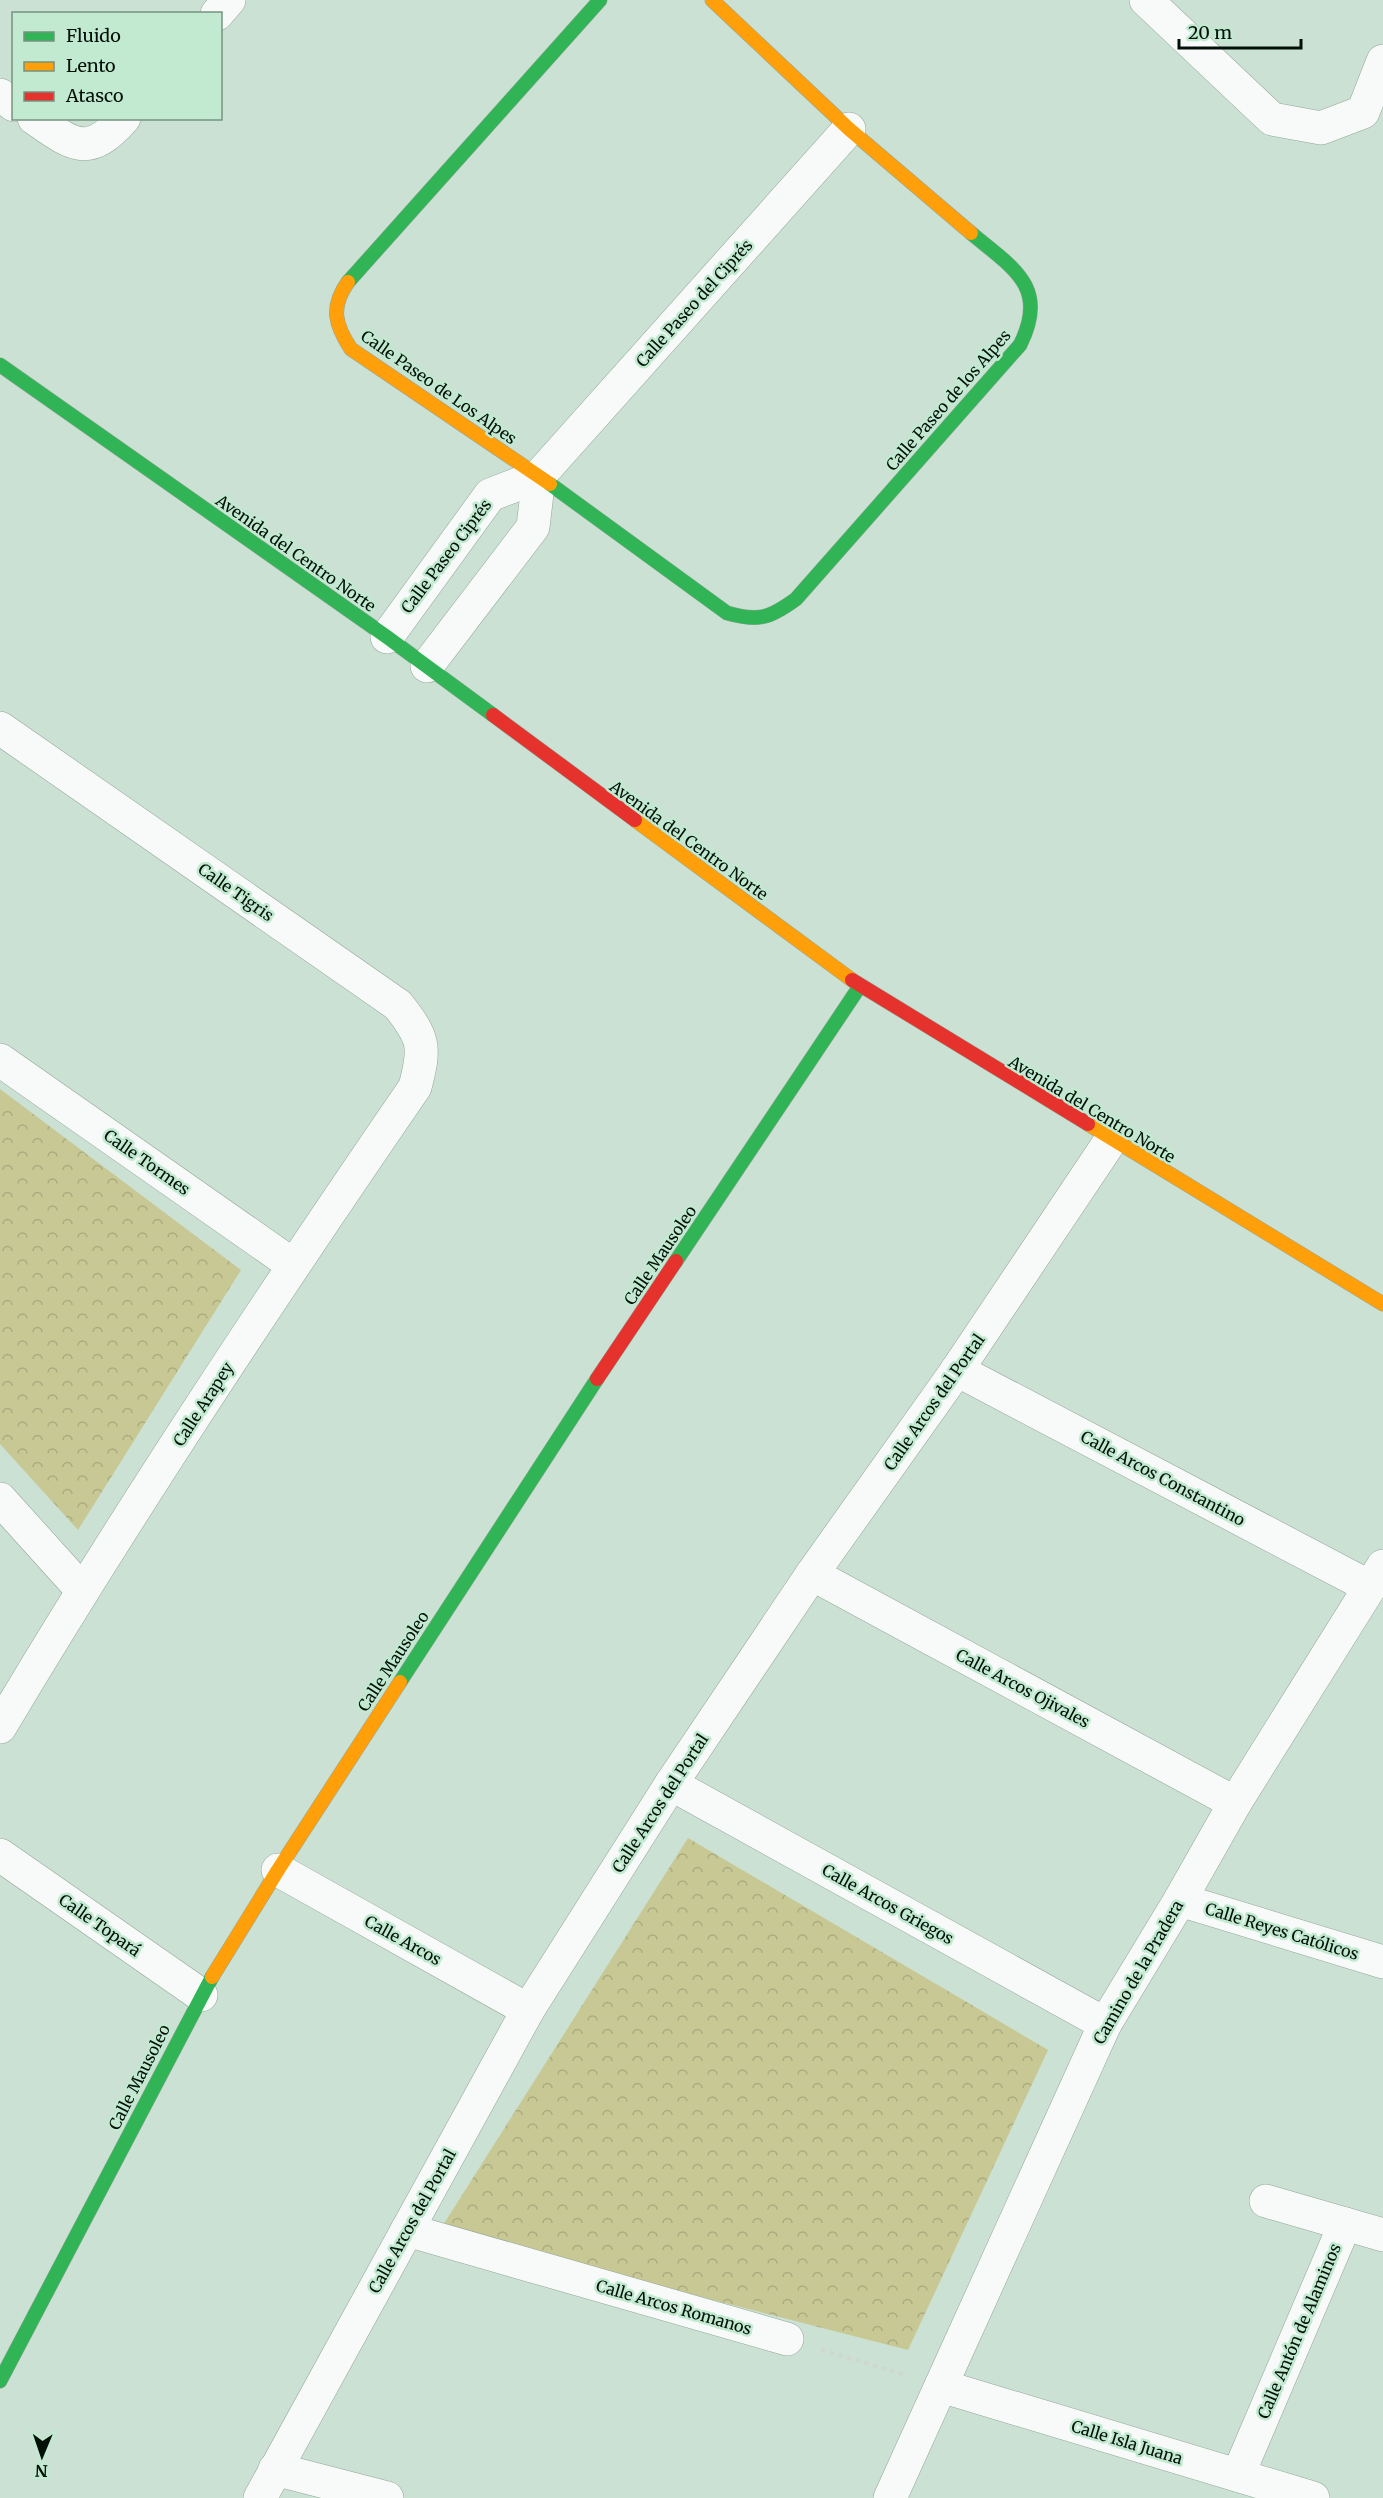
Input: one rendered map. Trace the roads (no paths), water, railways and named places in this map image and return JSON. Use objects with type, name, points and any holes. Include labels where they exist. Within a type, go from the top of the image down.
[{"type":"street","points":[[219,12],[229,0]]},
{"type":"street","name":"Calle Paseo de Los Alpes","points":[[600,0],[346,284],[336,307],[337,329],[351,349],[539,476],[727,614]]},
{"type":"street","name":"Calle Paseo de los Alpes","points":[[712,0],[849,129],[1018,273],[1031,294],[1032,322],[1020,345],[796,599],[774,616],[750,620],[727,614]]},
{"type":"street","points":[[1146,0],[1272,119],[1321,128],[1363,112],[1383,61]]},
{"type":"street","points":[[37,120],[64,140],[84,145],[101,141],[122,120]]},
{"type":"street","name":"Calle Paseo del Ciprés","points":[[539,476],[849,129]]},
{"type":"street","name":"Avenida del Centro Norte","points":[[0,365],[387,637],[860,986],[1383,1304]]},
{"type":"street","points":[[427,666],[533,527],[539,476]]},
{"type":"street","name":"Calle Paseo Ciprés","points":[[387,637],[490,495],[539,476]]},
{"type":"street","name":"Calle Tigris","points":[[0,728],[398,1005],[418,1030],[423,1057],[415,1088]]},
{"type":"street","name":"Calle Mausoleo","points":[[0,2381],[201,1995],[278,1870],[559,1436],[860,986]]},
{"type":"street","name":"Calle Tormes","points":[[0,1060],[293,1265]]},
{"type":"street","name":"Calle Arapey","points":[[0,1727],[82,1590],[293,1265],[415,1088]]},
{"type":"street","name":"Calle Arcos del Portal","points":[[260,2498],[528,2010],[671,1784],[812,1574],[957,1370],[1111,1140]]},
{"type":"street","name":"Calle Arcos Constantino","points":[[957,1370],[1376,1576]]},
{"type":"street","points":[[0,1500],[82,1590]]},
{"type":"street","name":"Calle Arcos Ojivales","points":[[812,1574],[1235,1803]]},
{"type":"street","name":"Camino de la Pradera","points":[[890,2498],[1105,2024],[1235,1803],[1376,1576]]},
{"type":"street","name":"Calle Arcos Griegos","points":[[671,1784],[1105,2024]]},
{"type":"street","name":"Calle Topará","points":[[0,1855],[201,1995]]},
{"type":"street","name":"Calle Arcos","points":[[278,1870],[528,2010]]},
{"type":"street","name":"Calle Reyes Católicos","points":[[1180,1900],[1383,1962]]},
{"type":"street","points":[[1266,2201],[1346,2224]]},
{"type":"street","name":"Calle Antón de Alaminos","points":[[1238,2475],[1346,2224],[1383,2235]]},
{"type":"street","name":"Calle Arcos Romanos","points":[[407,2230],[787,2339]]},
{"type":"street","name":"Calle Isla Juana","points":[[941,2386],[1313,2498]]},
{"type":"street","points":[[275,2469],[387,2498]]}]
